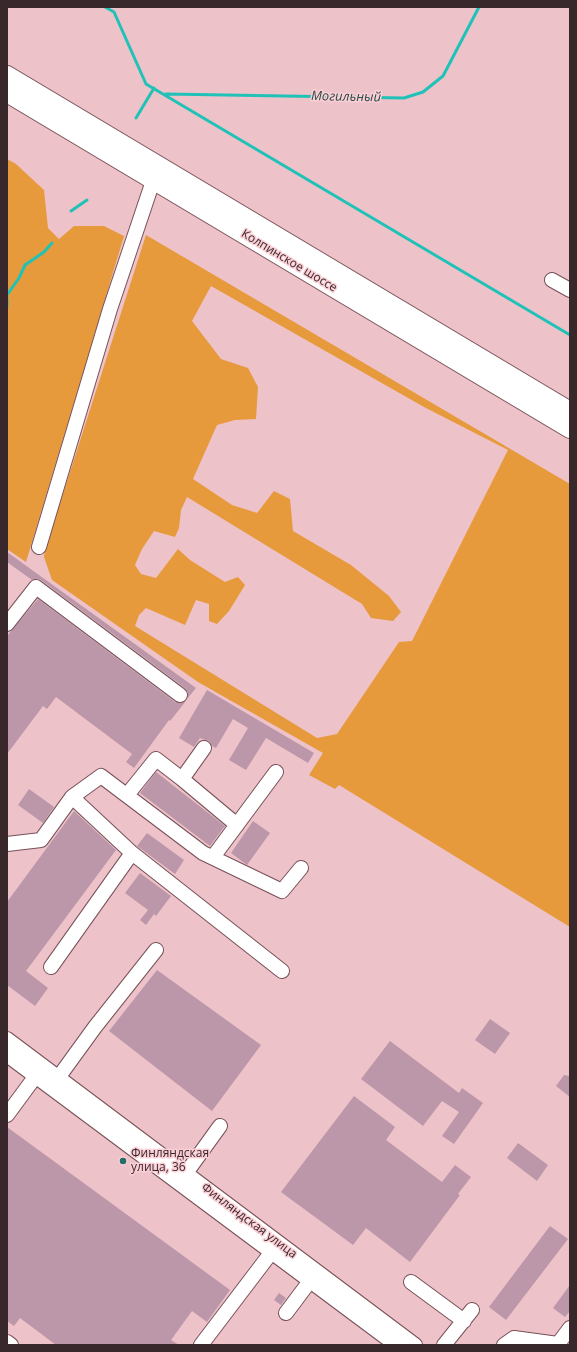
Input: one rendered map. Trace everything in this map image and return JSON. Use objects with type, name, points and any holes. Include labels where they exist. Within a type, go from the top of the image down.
[{"type":"main road","name":"Колпинское шоссе","points":[[7,75],[570,411]]},
{"type":"main road","name":"Колпинское шоссе","points":[[7,93],[570,429]]},
{"type":"street","points":[[39,546],[110,309],[153,181]]},
{"type":"street","points":[[552,280],[570,290]]},
{"type":"street","points":[[7,624],[36,587],[180,695]]},
{"type":"street","points":[[182,779],[204,748]]},
{"type":"street","points":[[127,795],[156,759],[237,825]]},
{"type":"street","points":[[213,857],[276,772]]},
{"type":"street","points":[[7,844],[41,840],[72,798],[101,776],[203,853],[282,891],[301,868]]},
{"type":"street","points":[[72,798],[132,853],[282,971]]},
{"type":"street","points":[[51,967],[132,853]]},
{"type":"street","points":[[58,1078],[95,1027],[156,950]]},
{"type":"street","name":"Финляндская улица","points":[[7,1039],[58,1078],[182,1179]]},
{"type":"street","name":"Финляндская улица","points":[[7,1055],[35,1077],[182,1179],[275,1247],[415,1345]]},
{"type":"street","points":[[7,1115],[35,1077]]},
{"type":"street","points":[[182,1179],[220,1126]]},
{"type":"street","points":[[201,1345],[275,1247]]},
{"type":"street","name":"Финляндская улица","points":[[275,1247],[310,1281],[396,1345]]},
{"type":"street","points":[[286,1313],[310,1281]]},
{"type":"street","points":[[412,1282],[468,1316],[444,1345]]},
{"type":"street","points":[[504,1345],[514,1338],[558,1344],[570,1328]]},
{"type":"street","points":[[7,1342],[11,1345]]},
{"type":"shaded area","points":[[7,159],[16,164],[44,190],[48,228],[59,239],[74,226],[104,226],[124,236],[26,562],[7,549]]},
{"type":"shaded area","points":[[146,235],[570,484],[570,927],[339,785],[335,789],[309,775],[323,753],[198,682],[52,580],[44,557]],"holes":[[[211,286],[424,407],[508,450],[412,641],[399,642],[337,734],[317,738],[135,626],[139,615],[146,608],[185,625],[196,600],[209,604],[209,621],[217,624],[229,611],[245,585],[238,577],[225,582],[190,560],[178,549],[156,578],[141,574],[135,565],[142,549],[154,531],[175,537],[179,528],[181,510],[187,497],[362,604],[371,618],[393,621],[401,612],[389,596],[351,565],[293,531],[290,499],[274,491],[257,513],[232,505],[193,479],[217,425],[235,420],[256,419],[258,387],[248,368],[221,359],[192,321]]]},
{"type":"building","points":[[7,552],[196,688],[187,699],[188,692],[185,688],[41,580],[32,580],[7,562]]},
{"type":"building","points":[[38,599],[175,702],[179,703],[186,701],[170,721],[169,720],[134,768],[126,762],[132,754],[56,697],[47,709],[43,706],[7,754],[7,636]]},
{"type":"building","points":[[207,690],[314,753],[308,763],[266,738],[246,770],[229,760],[248,728],[233,719],[216,748],[212,746],[209,741],[200,738],[194,747],[179,738]]},
{"type":"building","points":[[156,772],[225,826],[210,846],[140,793]]},
{"type":"building","points":[[29,789],[54,807],[43,823],[18,805]]},
{"type":"building","points":[[74,811],[116,850],[26,971],[48,988],[35,1006],[7,985],[7,902]]},
{"type":"building","points":[[253,821],[270,833],[247,865],[231,853]]},
{"type":"building","points":[[147,833],[184,860],[175,874],[137,846]]},
{"type":"building","points":[[140,873],[171,896],[156,916],[154,914],[146,925],[140,920],[148,910],[125,893]]},
{"type":"building","points":[[157,970],[261,1045],[212,1111],[109,1031]]},
{"type":"building","points":[[490,1019],[510,1033],[495,1054],[475,1040]]},
{"type":"building","points":[[390,1041],[459,1093],[462,1088],[483,1103],[454,1144],[442,1136],[459,1112],[442,1101],[423,1126],[361,1079]]},
{"type":"building","points":[[564,1075],[570,1076],[570,1097],[556,1086]]},
{"type":"building","points":[[354,1096],[395,1127],[386,1140],[442,1182],[455,1165],[471,1177],[458,1194],[460,1195],[410,1262],[366,1228],[353,1245],[281,1192]]},
{"type":"building","points":[[7,1127],[230,1290],[207,1322],[192,1311],[171,1340],[179,1345],[56,1345],[20,1318],[14,1326],[7,1321]]},
{"type":"building","points":[[518,1143],[548,1165],[537,1181],[507,1158]]},
{"type":"building","points":[[550,1226],[568,1239],[506,1320],[489,1307]]},
{"type":"building","points":[[570,1285],[570,1311],[565,1317],[553,1308]]},
{"type":"building","points":[[279,1293],[286,1298],[281,1305],[274,1300]]},
{"type":"waterway","points":[[105,7],[114,12],[146,84],[570,335]]},
{"type":"waterway","name":"Могильный","points":[[166,94],[404,98],[423,92],[443,76],[479,7]]},
{"type":"waterway","points":[[136,118],[154,88]]},
{"type":"waterway","points":[[71,211],[87,200]]},
{"type":"waterway","name":"Могильный","points":[[7,295],[19,278],[25,265],[44,252],[52,243]]},
{"type":"waterway","name":"Могильный","points":[[7,298],[7,307]]},
{"type":"place","name":"Финляндская улица, 36","points":[[123,1161]]}]
